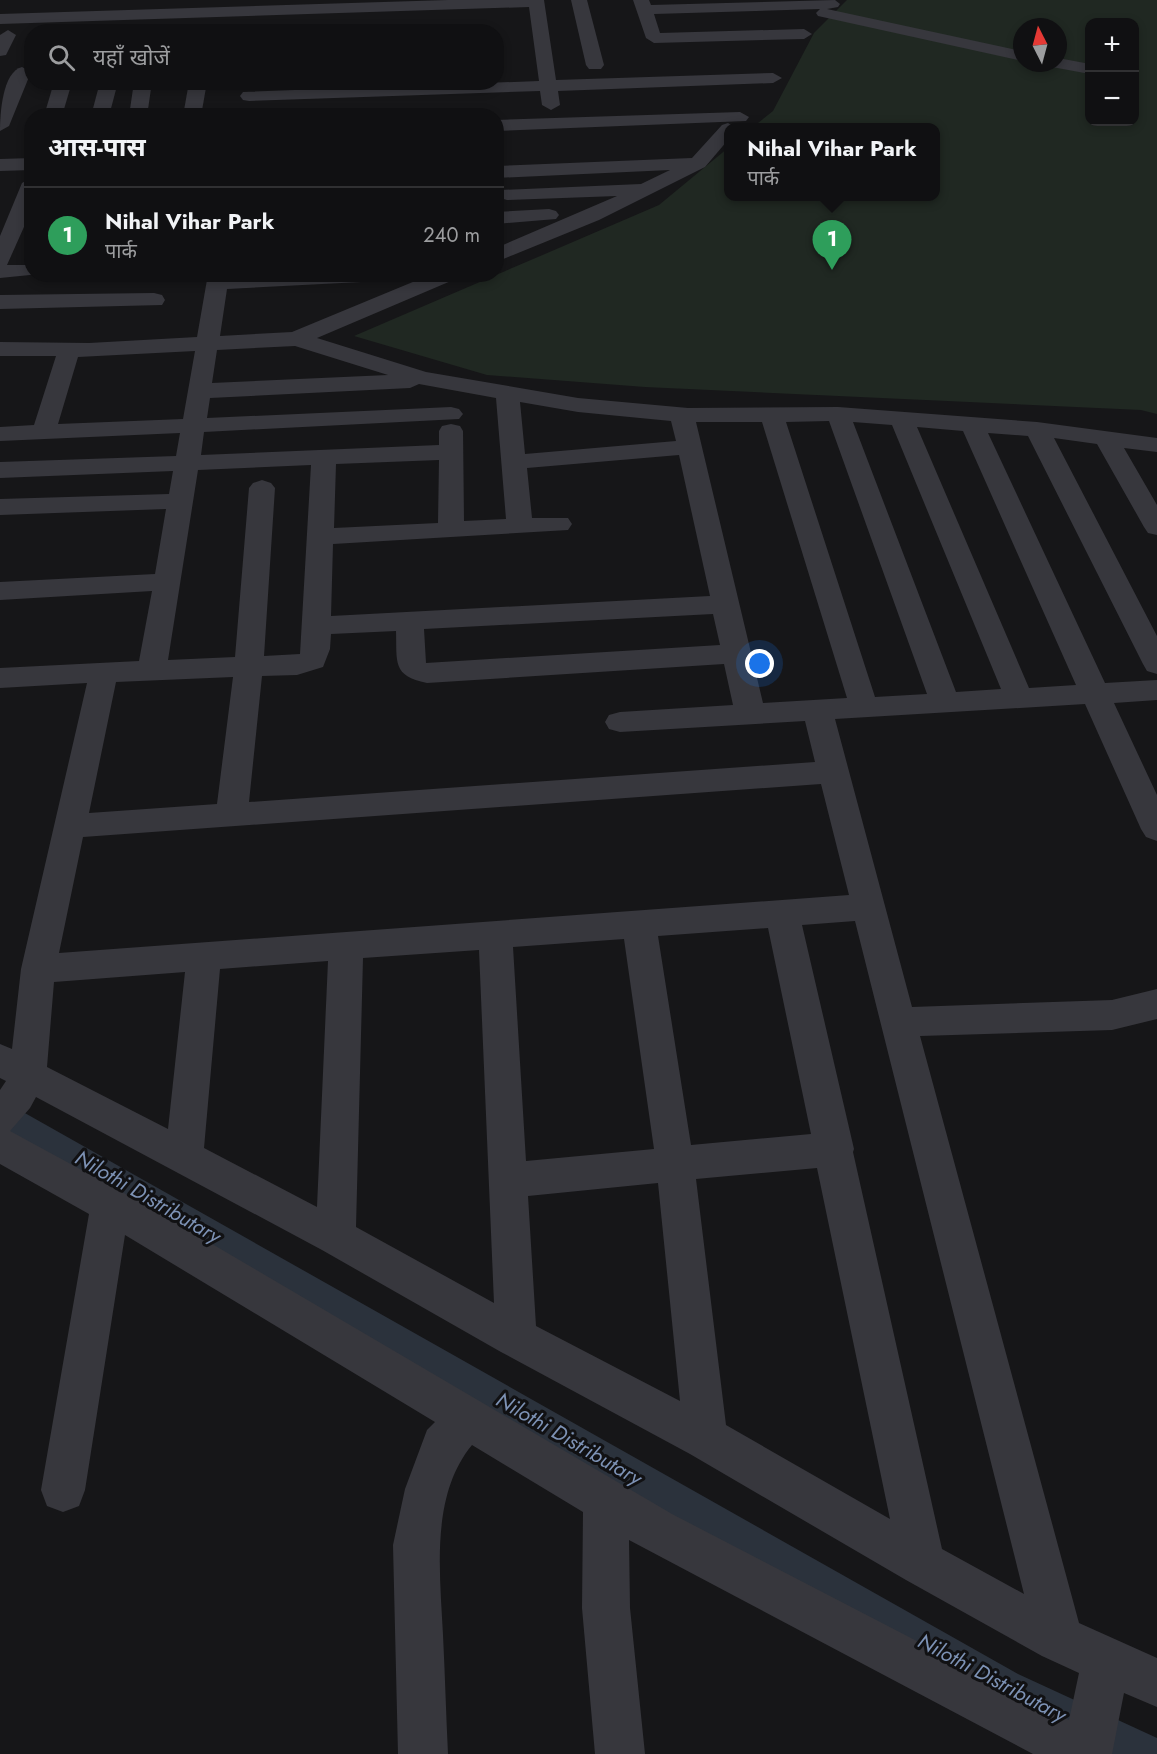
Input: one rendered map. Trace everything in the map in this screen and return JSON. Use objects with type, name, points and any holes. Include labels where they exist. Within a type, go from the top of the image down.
[{"type":"street","points":[[526,67],[601,65],[579,0]]},
{"type":"street","points":[[0,19],[536,1],[551,104],[554,144]]},
{"type":"street","points":[[406,6],[407,23]]},
{"type":"street","points":[[362,24],[363,7]]},
{"type":"street","points":[[645,11],[828,9],[1013,54]]},
{"type":"street","points":[[726,21],[828,9]]},
{"type":"street","points":[[792,50],[828,9]]},
{"type":"street","points":[[261,24],[263,10]]},
{"type":"street","points":[[645,11],[696,22]]},
{"type":"street","points":[[645,11],[654,38],[804,34]]},
{"type":"street","points":[[0,51],[4,35],[24,34]]},
{"type":"street","points":[[1067,65],[1085,68]]},
{"type":"street","points":[[0,73],[24,72]]},
{"type":"street","points":[[504,85],[776,73],[738,119],[504,126]]},
{"type":"street","points":[[0,126],[24,78]]},
{"type":"street","points":[[55,108],[61,90]]},
{"type":"street","points":[[102,108],[107,90]]},
{"type":"street","points":[[139,108],[142,90]]},
{"type":"street","points":[[193,108],[197,90]]},
{"type":"street","points":[[248,108],[250,90]]},
{"type":"street","points":[[358,108],[360,90]]},
{"type":"street","points":[[528,105],[574,103]]},
{"type":"street","points":[[696,139],[724,126]]},
{"type":"street","points":[[504,253],[598,213],[698,163],[724,134]]},
{"type":"street","points":[[504,172],[698,163]]},
{"type":"street","points":[[0,165],[24,164]]},
{"type":"street","points":[[507,194],[647,188]]},
{"type":"street","points":[[504,218],[598,213]]},
{"type":"street","points":[[3,253],[24,217]]},
{"type":"street","points":[[3,253],[24,246]]},
{"type":"street","points":[[0,272],[24,271]]},
{"type":"street","points":[[152,670],[217,282]]},
{"type":"street","points":[[0,349],[69,350],[296,339],[432,282]]},
{"type":"street","points":[[0,302],[156,291],[144,347]]},
{"type":"street","points":[[296,339],[422,378],[451,381],[578,405],[682,414],[838,414],[1037,429],[1157,445]]},
{"type":"street","points":[[44,432],[69,350]]},
{"type":"street","points":[[199,392],[390,384],[422,378]]},
{"type":"street","points":[[450,530],[451,381]]},
{"type":"street","points":[[507,392],[520,526]]},
{"type":"street","points":[[0,434],[451,414]]},
{"type":"street","points":[[682,414],[750,713]]},
{"type":"street","points":[[772,414],[864,707]]},
{"type":"street","points":[[838,414],[945,702]]},
{"type":"street","points":[[901,419],[1019,698]]},
{"type":"street","points":[[972,424],[1157,829]]},
{"type":"street","points":[[1037,429],[1157,664]]},
{"type":"street","points":[[1106,438],[1157,527]]},
{"type":"street","points":[[514,462],[689,447]]},
{"type":"street","points":[[0,470],[188,460],[451,452]]},
{"type":"street","points":[[0,678],[152,670],[248,669],[297,666],[313,660],[317,626],[324,456]]},
{"type":"street","points":[[232,815],[248,669],[262,488]]},
{"type":"street","points":[[0,507],[180,501]]},
{"type":"street","points":[[320,537],[559,524]]},
{"type":"street","points":[[0,591],[166,582]]},
{"type":"street","points":[[317,626],[725,604]]},
{"type":"street","points":[[410,621],[412,666],[417,671],[427,673],[737,654]]},
{"type":"street","points":[[104,672],[11,1088],[184,1157],[336,1237],[516,1338],[706,1438],[922,1564],[1059,1639],[1103,1675],[1157,1683]]},
{"type":"street","points":[[621,722],[1157,690]]},
{"type":"street","points":[[817,709],[1059,1639]]},
{"type":"street","points":[[70,826],[833,772]]},
{"type":"street","points":[[38,969],[868,907]]},
{"type":"street","points":[[782,913],[835,1149],[922,1564]]},
{"type":"street","points":[[639,924],[675,1164],[706,1438]]},
{"type":"street","points":[[495,935],[516,1338]]},
{"type":"street","points":[[336,1237],[346,946]]},
{"type":"street","points":[[184,1157],[204,957]]},
{"type":"street","points":[[898,1022],[1112,1015],[1157,1004]]},
{"type":"street","points":[[0,1144],[110,1206],[656,1530],[1088,1748],[1103,1675]]},
{"type":"street","points":[[508,1180],[835,1149]]},
{"type":"street","points":[[63,1490],[110,1206]]},
{"type":"street","points":[[423,1754],[416,1545],[427,1489],[443,1446],[467,1418]]},
{"type":"street","points":[[606,1500],[606,1608],[620,1754]]},
{"type":"shaded area","points":[[847,0],[1157,0],[1157,414],[1141,410],[645,387],[487,375],[354,336],[480,282],[504,282],[504,272],[659,205],[724,151],[724,201],[940,201],[940,123],[758,123],[773,111],[814,33]]},
{"type":"waterway","name":"Nilothi Distributary","points":[[0,1112],[1004,1688],[1145,1754]]},
{"type":"place","name":"Nihal Vihar Park","points":[[832,270]]}]
